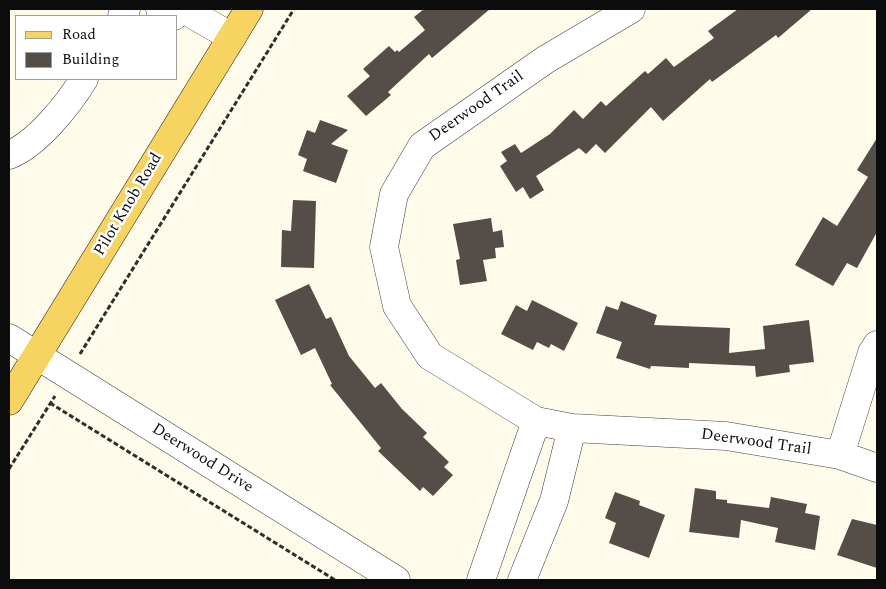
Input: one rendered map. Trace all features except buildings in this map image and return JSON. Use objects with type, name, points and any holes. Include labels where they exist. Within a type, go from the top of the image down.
[{"type":"main road","name":"Pilot Knob Road","points":[[9,401],[249,9]]},
{"type":"street","points":[[160,9],[183,14],[232,38]]},
{"type":"street","name":"Deerwood Trail","points":[[631,9],[545,60],[422,146],[394,194],[384,246],[397,306],[430,356],[536,421],[572,428],[726,436],[840,455],[877,468]]},
{"type":"street","points":[[9,155],[22,150],[71,100],[83,80]]},
{"type":"street","name":"Deerwood Drive","points":[[9,338],[396,580]]},
{"type":"street","points":[[840,455],[872,353],[877,345]]},
{"type":"street","points":[[481,580],[536,421]]},
{"type":"street","points":[[522,580],[554,501],[572,428]]},
{"type":"path","points":[[9,469],[294,9]]},
{"type":"path","points":[[50,403],[335,580]]}]
